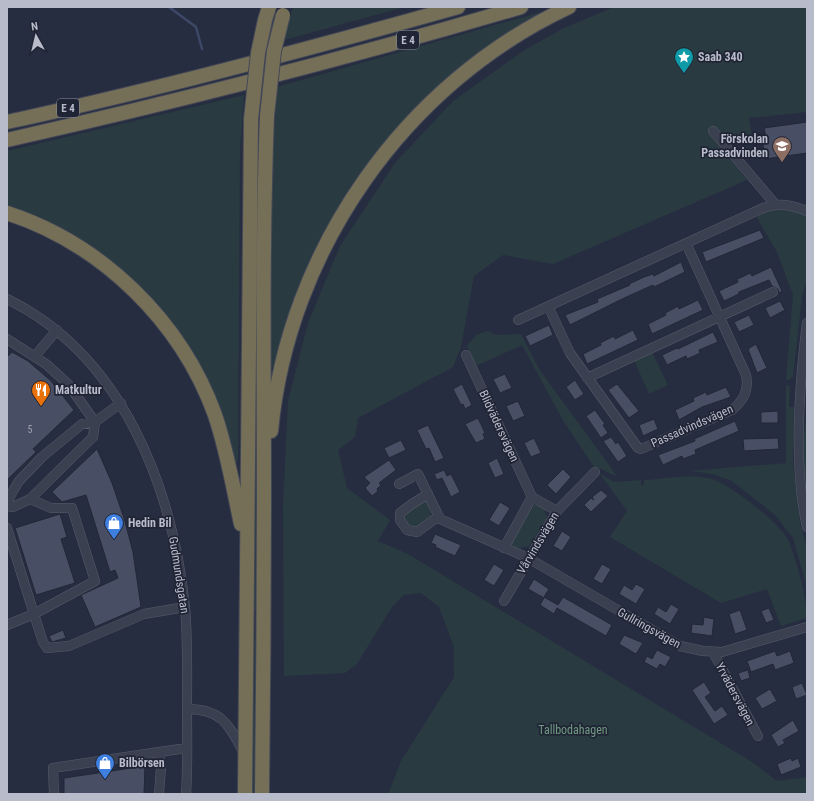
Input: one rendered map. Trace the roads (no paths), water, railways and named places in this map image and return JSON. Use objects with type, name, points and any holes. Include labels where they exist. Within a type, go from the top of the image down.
[{"type":"highway","name":"E 4","points":[[7,122],[129,94],[351,38],[458,7]]},
{"type":"highway","name":"E 4","points":[[7,140],[102,119],[301,68],[420,37],[522,7]]},
{"type":"highway","points":[[264,500],[272,422],[286,347],[294,319],[317,261],[332,230],[352,199],[390,147],[445,89],[497,49],[528,29],[569,7]]},
{"type":"highway","points":[[262,794],[264,500],[263,260],[267,116],[274,51],[284,11]]},
{"type":"highway","points":[[245,794],[251,120],[258,53],[267,13]]},
{"type":"highway","points":[[7,213],[54,232],[111,269],[137,293],[162,320],[181,346],[200,379],[215,415],[226,453],[246,552]]},
{"type":"street","points":[[712,131],[775,204]]},
{"type":"street","points":[[518,320],[763,208],[775,204],[789,204],[807,211]]},
{"type":"street","name":"Passadvindsvägen","points":[[548,306],[570,353],[586,378],[638,448],[641,449],[732,410],[742,401],[746,394],[747,380],[686,243]]},
{"type":"street","points":[[586,378],[773,292]]},
{"type":"street","name":"Gudmundsgatan","points":[[7,299],[35,314],[56,330],[89,361],[121,403],[142,446],[167,513],[179,565],[185,607],[188,748],[186,794]]},
{"type":"street","points":[[807,323],[799,468],[807,527]]},
{"type":"street","points":[[35,356],[56,330]]},
{"type":"street","points":[[7,339],[35,356],[68,384],[95,422],[93,437],[30,499],[13,507],[7,506],[10,496],[19,481],[42,457],[82,424],[95,422],[121,403]]},
{"type":"street","name":"Blidvädersvägen","points":[[466,355],[532,497]]},
{"type":"street","name":"Vårvindsvägen","points":[[504,601],[557,511],[595,472]]},
{"type":"street","points":[[399,484],[418,474],[428,494],[439,516],[417,532],[407,530],[400,520],[400,513],[428,494]]},
{"type":"street","points":[[504,548],[532,497],[557,511]]},
{"type":"street","points":[[7,625],[34,614],[95,581],[72,508],[51,508],[30,499]]},
{"type":"street","name":"Gullringsvägen","points":[[439,516],[440,519],[528,558],[674,643],[688,648],[713,652],[731,651],[807,627]]},
{"type":"street","points":[[7,528],[43,642],[47,648],[69,646],[144,614],[185,607]]},
{"type":"street","points":[[246,624],[263,624]]},
{"type":"street","name":"Yrvädersvägen","points":[[713,652],[758,736]]},
{"type":"street","points":[[187,709],[213,712],[232,730],[245,754]]},
{"type":"street","points":[[54,794],[53,768],[188,748]]},
{"type":"street","points":[[159,752],[159,794]]},
{"type":"waterway","points":[[169,7],[196,27],[202,49]]},
{"type":"place","name":"Saab 340","points":[[684,74]]},
{"type":"place","name":"Förskolan Passadvinden","points":[[782,163]]},
{"type":"place","name":"Matkultur","points":[[41,407]]},
{"type":"place","name":"Hedin Bil","points":[[114,540]]},
{"type":"place","name":"Bilbörsen","points":[[105,780]]},
{"type":"park label","name":"Tallbodahagen","points":[[573,730]]}]
